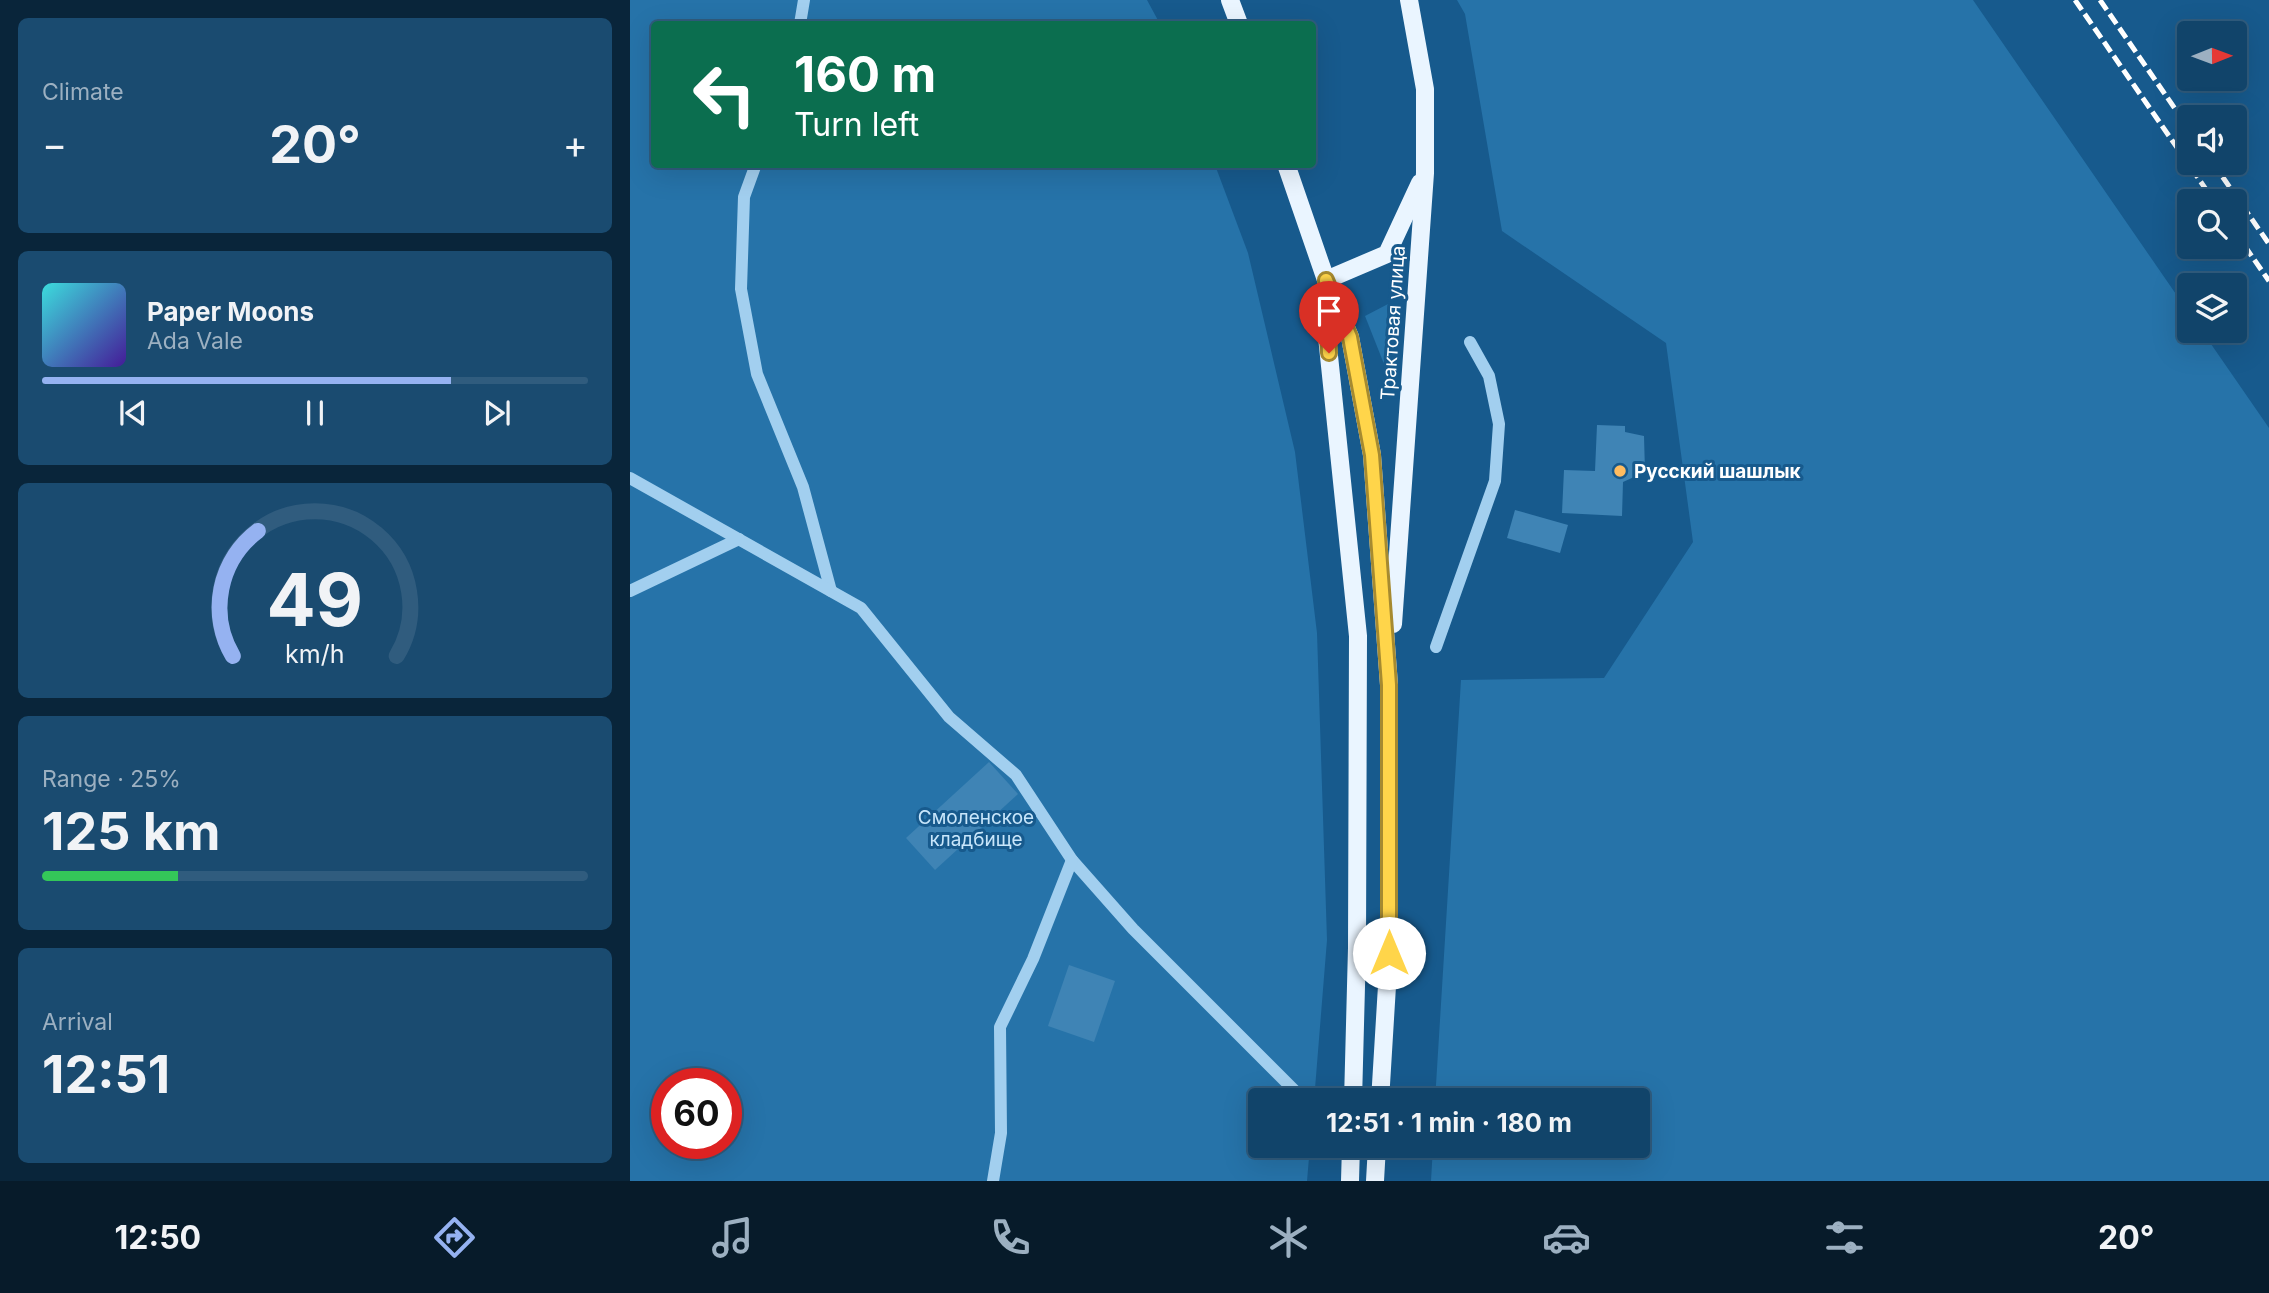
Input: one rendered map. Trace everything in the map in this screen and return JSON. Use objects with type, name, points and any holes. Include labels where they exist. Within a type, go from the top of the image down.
[{"type":"main road","points":[[1230,0],[1238,21]]},
{"type":"main road","name":"Трактовая улица","points":[[1389,685],[1425,173],[1425,89],[1409,0]]},
{"type":"main road","points":[[1287,168],[1326,280],[1350,337],[1372,455],[1389,685],[1389,953],[1381,1088]]},
{"type":"main road","name":"Трактовая улица","points":[[1326,280],[1387,254],[1425,173]]},
{"type":"main road","points":[[1326,280],[1326,327],[1358,636],[1357,948],[1353,1088]]},
{"type":"main road","points":[[1350,1158],[1350,1181]]},
{"type":"main road","points":[[1375,1181],[1377,1158]]},
{"type":"lane","points":[[800,21],[804,0]]},
{"type":"lane","points":[[755,168],[744,197],[741,289],[757,374],[803,487],[831,592]]},
{"type":"lane","points":[[1436,647],[1495,481],[1499,424],[1489,376],[1470,342]]},
{"type":"lane","points":[[630,478],[860,608],[949,717],[1016,775],[1072,860],[1133,929],[1292,1088]]},
{"type":"lane","points":[[630,591],[739,539]]},
{"type":"lane","points":[[993,1181],[1001,1133],[1000,1027],[1033,959],[1072,860]]},
{"type":"green space","name":"Смоленское кладбище","points":[[630,0],[1147,0],[1158,21],[651,21],[651,168],[1216,168],[1248,253],[1295,452],[1317,633],[1327,940],[1315,1088],[1248,1088],[1248,1158],[1309,1158],[1307,1181],[630,1181]]},
{"type":"green space","points":[[1457,0],[1973,0],[2177,296],[2177,343],[2210,343],[2269,428],[2269,1181],[1431,1181],[1432,1158],[1650,1158],[1650,1088],[1436,1088],[1461,680],[1604,678],[1693,542],[1666,343],[1502,231],[1465,14]]},
{"type":"green space","points":[[1388,304],[1384,364],[1365,316]]},
{"type":"building","name":"Русский шашлык","points":[[1597,425],[1625,426],[1625,432],[1644,436],[1645,472],[1623,482],[1622,516],[1562,513],[1564,470],[1595,471]]},
{"type":"building","points":[[1515,510],[1568,525],[1560,553],[1507,538]]},
{"type":"building","points":[[989,762],[1018,794],[935,870],[906,838]]},
{"type":"building","points":[[1069,965],[1115,981],[1094,1042],[1048,1026]]},
{"type":"railway","points":[[2075,0],[2206,189]]},
{"type":"railway","points":[[2100,0],[2177,112]]},
{"type":"railway","points":[[2221,175],[2269,244]]},
{"type":"railway","points":[[2247,249],[2269,281]]},
{"type":"place","name":"Русский шашлык","points":[[1620,471]]},
{"type":"route","points":[[1329,353],[1326,280],[1350,337],[1372,455],[1389,685],[1389,953]]}]
